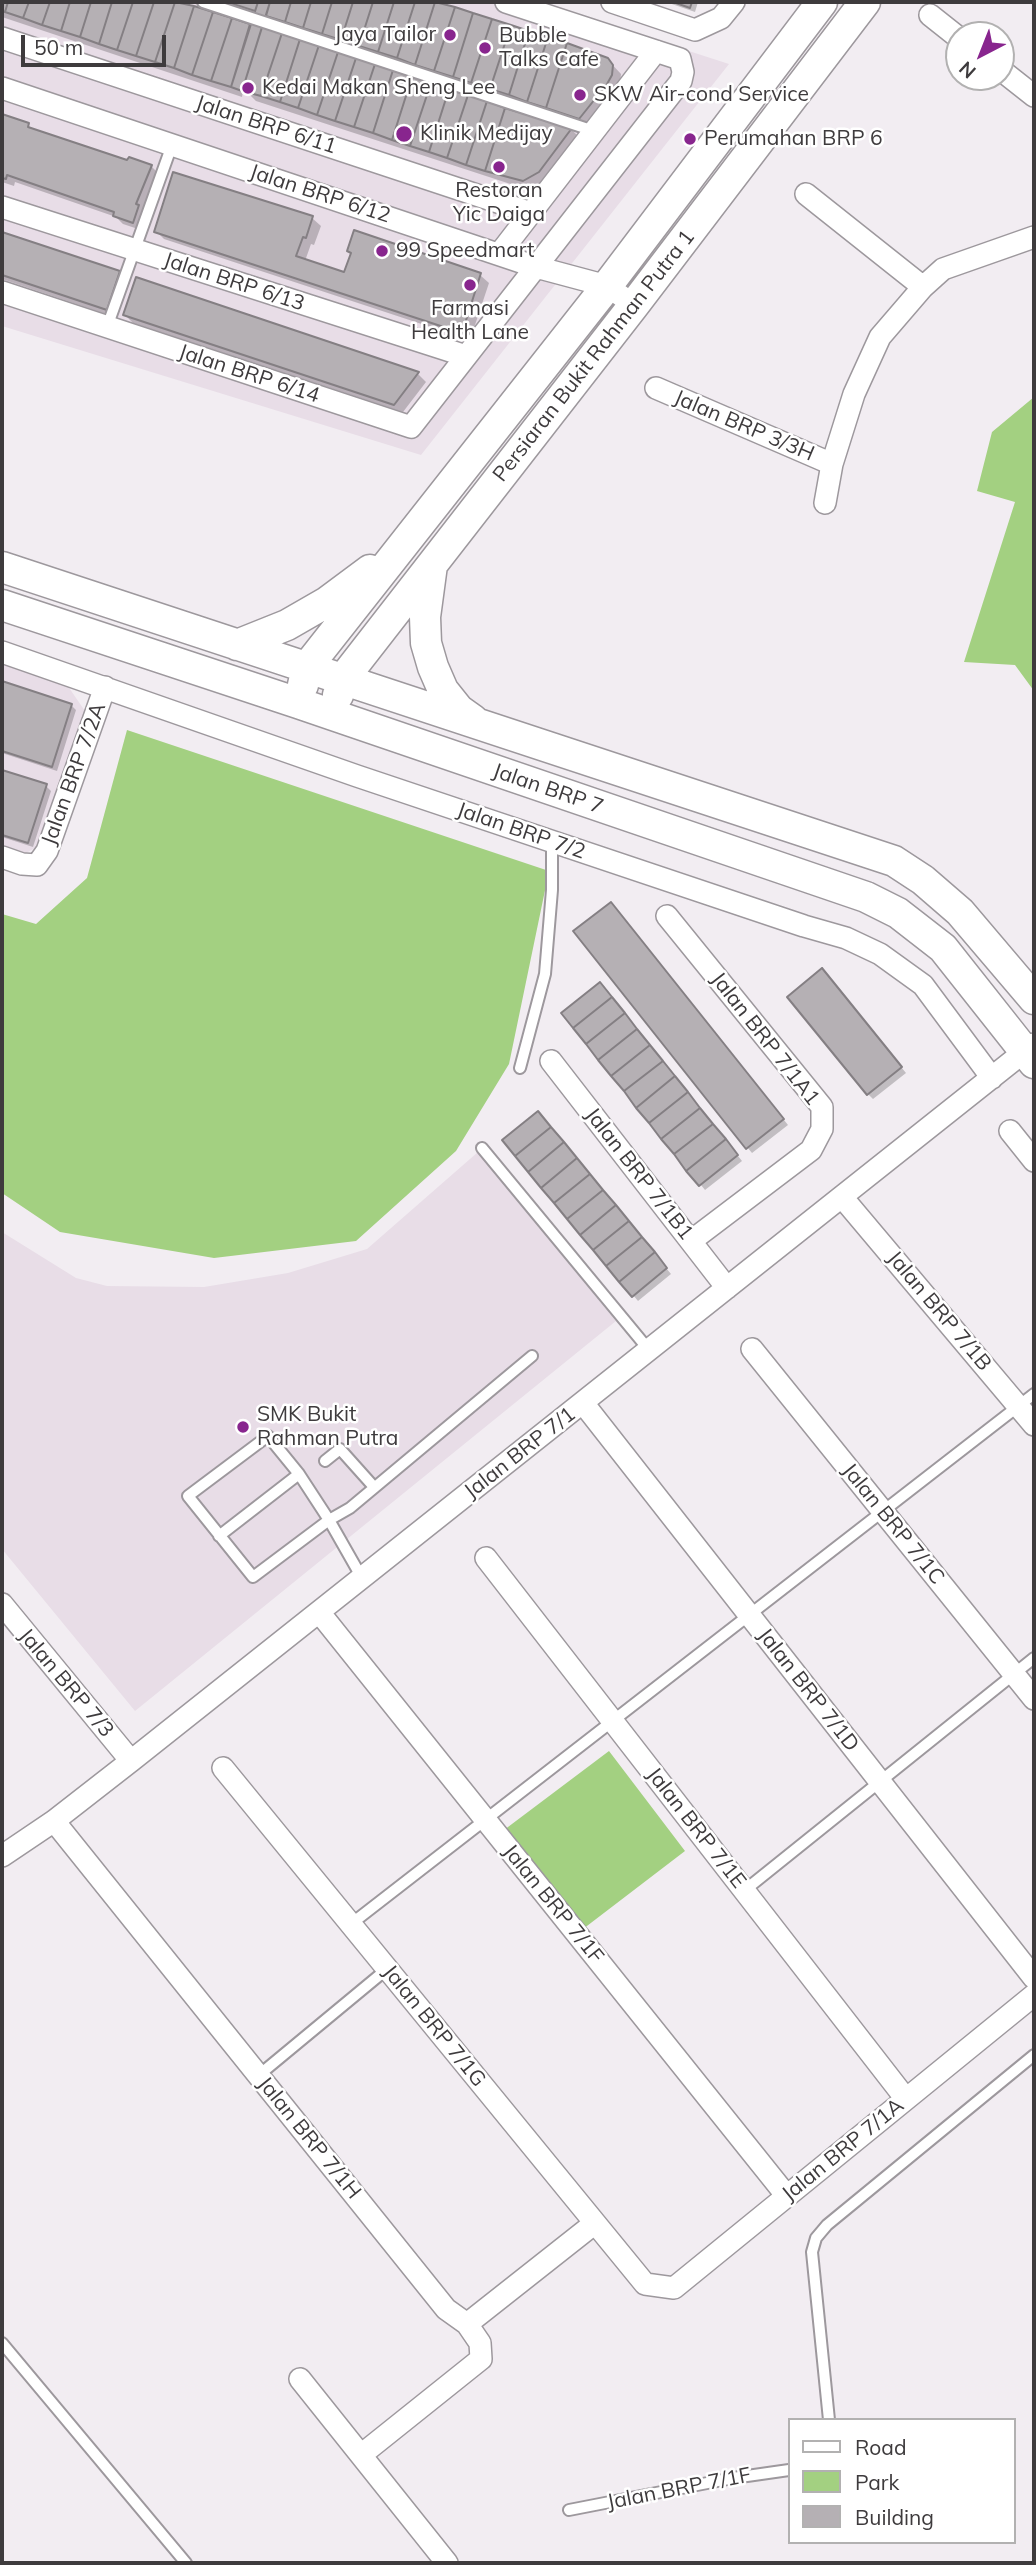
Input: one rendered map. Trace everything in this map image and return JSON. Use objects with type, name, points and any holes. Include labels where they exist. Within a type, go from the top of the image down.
[{"type":"main road","name":"Persiaran Bukit Rahman Putra 1","points":[[298,703],[307,667],[607,286],[822,2]]},
{"type":"main road","name":"Persiaran Bukit Rahman Putra 1","points":[[331,715],[343,679],[634,306],[865,2]]},
{"type":"main road","points":[[237,645],[287,625],[327,602],[360,578],[411,533]]},
{"type":"main road","points":[[432,565],[425,617],[426,642],[433,667],[443,690],[459,710],[477,723]]},
{"type":"main road","name":"Jalan BRP 7","points":[[2,567],[894,861],[923,880],[960,912],[1034,999]]},
{"type":"main road","name":"Jalan BRP 7","points":[[2,606],[298,703],[866,897],[898,913],[943,948],[1031,1053]]},
{"type":"street","points":[[466,356],[681,81],[684,72],[680,60],[506,2]]},
{"type":"street","points":[[612,2],[695,30],[727,10]]},
{"type":"street","points":[[930,15],[945,27]]},
{"type":"street","name":"Jalan BRP 6/11","points":[[2,38],[531,213]]},
{"type":"street","points":[[500,253],[656,51]]},
{"type":"street","points":[[1015,81],[1034,96]]},
{"type":"street","name":"Jalan BRP 6/12","points":[[2,88],[536,267],[607,286],[634,306]]},
{"type":"street","points":[[806,194],[923,286]]},
{"type":"street","name":"Jalan BRP 6/13","points":[[2,207],[466,356]]},
{"type":"street","points":[[825,503],[832,464],[854,394],[880,337],[923,286],[943,269],[1034,237]]},
{"type":"street","name":"Jalan BRP 6/14","points":[[2,292],[411,427],[466,356]]},
{"type":"street","name":"Jalan BRP 3/3H","points":[[656,388],[832,464]]},
{"type":"street","name":"Jalan BRP 7/2","points":[[2,652],[357,776],[846,938],[880,954],[923,985],[992,1078]]},
{"type":"street","name":"Jalan BRP 7/2A","points":[[2,858],[37,865],[47,851],[105,687]]},
{"type":"street","name":"Jalan BRP 7/1A1","points":[[667,916],[822,1107],[822,1129],[811,1150],[691,1241]]},
{"type":"street","name":"Jalan BRP 7/1","points":[[2,1856],[54,1821],[131,1761],[992,1078],[1031,1053]]},
{"type":"street","name":"Jalan BRP 7/1B1","points":[[551,1061],[727,1288]]},
{"type":"street","points":[[1010,1131],[1034,1161]]},
{"type":"street","name":"Jalan BRP 7/1B","points":[[842,1197],[1026,1400],[1034,1426]]},
{"type":"street","name":"Jalan BRP 7/1C","points":[[752,1349],[1034,1699]]},
{"type":"street","name":"Jalan BRP 7/1D","points":[[583,1403],[1034,1978]]},
{"type":"street","name":"Jalan BRP 7/1E","points":[[486,1558],[906,2099]]},
{"type":"street","name":"Jalan BRP 7/3","points":[[2,1604],[131,1761]]},
{"type":"street","name":"Jalan BRP 7/1F","points":[[319,1612],[786,2195]]},
{"type":"street","name":"Jalan BRP 7/1G","points":[[223,1768],[645,2284]]},
{"type":"street","name":"Jalan BRP 7/1H","points":[[54,1821],[446,2309],[467,2324]]},
{"type":"street","name":"Jalan BRP 7/1A","points":[[645,2284],[674,2288],[1034,1995]]},
{"type":"street","points":[[360,2455],[481,2359],[480,2343],[467,2324],[595,2224]]},
{"type":"street","points":[[300,2379],[447,2563]]},
{"type":"lane","points":[[203,2],[594,131]]},
{"type":"lane","points":[[107,327],[172,145]]},
{"type":"lane","points":[[520,1068],[545,974],[552,890],[552,841]]},
{"type":"lane","points":[[482,1148],[649,1350]]},
{"type":"lane","points":[[362,1578],[329,1520],[299,1474],[268,1436],[188,1496],[253,1577],[329,1520],[350,1508],[532,1356]]},
{"type":"lane","points":[[351,1924],[1026,1400]]},
{"type":"lane","points":[[325,1461],[340,1449],[374,1487]]},
{"type":"lane","points":[[219,1536],[299,1474]]},
{"type":"lane","points":[[745,1890],[1034,1658]]},
{"type":"lane","points":[[259,2075],[387,1969]]},
{"type":"lane","points":[[829,2418],[812,2252],[816,2238],[827,2225],[1034,2055]]},
{"type":"lane","points":[[2,2343],[186,2563]]},
{"type":"lane","name":"Jalan BRP 7/1F","points":[[569,2510],[733,2478],[788,2470]]},
{"type":"shaded area","points":[[2,2],[537,2],[729,64],[421,455],[2,326]]},
{"type":"shaded area","points":[[2,659],[63,679],[87,714],[40,845],[21,856],[2,849]]},
{"type":"shaded area","name":"SMK Bukit Rahman Putra","points":[[478,1152],[616,1321],[135,1711],[2,1549],[2,1232],[76,1278],[107,1286],[204,1287],[288,1273],[367,1249]]},
{"type":"green space","points":[[1034,397],[1034,691],[1015,665],[964,662],[1015,502],[977,491],[992,432]]},
{"type":"green space","points":[[127,730],[549,871],[509,1064],[456,1151],[356,1241],[214,1258],[60,1232],[2,1193],[2,914],[36,924],[87,878]]},
{"type":"green space","points":[[609,1751],[685,1851],[583,1929],[504,1830]]},
{"type":"building","points":[[2,2],[8,2],[5,12],[2,11]]},
{"type":"building","points":[[8,2],[29,2],[23,18],[5,12]]},
{"type":"building","points":[[29,2],[50,2],[42,25],[23,18]]},
{"type":"building","points":[[50,2],[70,2],[61,31],[42,25]]},
{"type":"building","points":[[70,2],[91,2],[80,37],[61,31]]},
{"type":"building","points":[[91,2],[112,2],[99,44],[80,37]]},
{"type":"building","points":[[112,2],[133,2],[117,50],[99,44]]},
{"type":"building","points":[[133,2],[154,2],[136,56],[117,50]]},
{"type":"building","points":[[154,2],[175,2],[155,62],[136,56]]},
{"type":"building","points":[[175,2],[194,6],[174,68],[155,62]]},
{"type":"building","points":[[258,2],[255,11],[233,4]]},
{"type":"building","points":[[258,2],[270,2],[242,91],[231,87]]},
{"type":"building","points":[[270,2],[291,2],[285,22],[266,16]]},
{"type":"building","points":[[291,2],[311,2],[303,28],[285,22]]},
{"type":"building","points":[[311,2],[332,2],[322,34],[303,28]]},
{"type":"building","points":[[332,2],[353,2],[341,40],[322,34]]},
{"type":"building","points":[[353,2],[373,2],[359,46],[341,40]]},
{"type":"building","points":[[373,2],[394,2],[378,52],[359,46]]},
{"type":"building","points":[[394,2],[415,2],[397,58],[378,52]]},
{"type":"building","points":[[415,2],[435,2],[415,65],[397,58]]},
{"type":"building","points":[[435,2],[455,7],[434,71],[415,65]]},
{"type":"building","points":[[673,2],[692,2],[690,8]]},
{"type":"building","points":[[194,6],[213,12],[192,75],[174,68]]},
{"type":"building","points":[[455,7],[473,13],[453,77],[434,71]]},
{"type":"building","points":[[213,12],[232,18],[211,81],[192,75]]},
{"type":"building","points":[[473,13],[492,19],[471,83],[453,77]]},
{"type":"building","points":[[232,18],[250,24],[231,87],[211,81]]},
{"type":"building","points":[[492,19],[511,25],[490,89],[471,83]]},
{"type":"building","points":[[511,25],[529,31],[509,95],[490,89]]},
{"type":"building","points":[[262,27],[282,33],[261,96],[242,91]]},
{"type":"building","points":[[529,31],[548,37],[527,102],[509,95]]},
{"type":"building","points":[[282,33],[300,39],[280,102],[261,96]]},
{"type":"building","points":[[548,37],[567,43],[546,108],[527,102]]},
{"type":"building","points":[[300,39],[319,45],[298,108],[280,102]]},
{"type":"building","points":[[567,43],[608,58],[613,65],[607,84],[579,119],[546,108]]},
{"type":"building","points":[[319,45],[338,52],[317,115],[298,108]]},
{"type":"building","points":[[338,52],[356,58],[335,121],[317,115]]},
{"type":"building","points":[[356,58],[375,64],[354,127],[335,121]]},
{"type":"building","points":[[375,64],[393,70],[373,133],[354,127]]},
{"type":"building","points":[[393,70],[412,77],[392,140],[373,133]]},
{"type":"building","points":[[412,77],[431,83],[410,146],[392,140]]},
{"type":"building","points":[[431,83],[449,89],[429,152],[410,146]]},
{"type":"building","points":[[449,89],[468,95],[447,158],[429,152]]},
{"type":"building","points":[[468,95],[487,101],[466,165],[447,158]]},
{"type":"building","points":[[487,101],[505,108],[485,171],[466,165]]},
{"type":"building","points":[[505,108],[572,128],[539,172],[523,181],[485,171]]},
{"type":"building","points":[[2,114],[29,123],[28,127],[127,160],[129,157],[152,165],[136,204],[139,205],[133,223],[113,216],[114,212],[7,175],[6,179],[2,178]]},
{"type":"building","points":[[173,172],[313,216],[306,238],[303,237],[296,256],[344,272],[351,253],[347,251],[354,230],[481,273],[462,333],[154,232]]},
{"type":"building","points":[[2,232],[120,271],[107,310],[2,275]]},
{"type":"building","points":[[136,277],[419,372],[394,405],[123,315]]},
{"type":"building","points":[[2,681],[72,704],[52,767],[2,751]]},
{"type":"building","points":[[2,770],[47,784],[28,843],[2,835]]},
{"type":"building","points":[[611,902],[784,1119],[746,1149],[573,931]]},
{"type":"building","points":[[822,968],[902,1067],[867,1095],[787,997]]},
{"type":"building","points":[[600,982],[612,997],[573,1028],[561,1013]]},
{"type":"building","points":[[612,997],[625,1013],[586,1044],[573,1028]]},
{"type":"building","points":[[625,1013],[637,1029],[598,1060],[586,1044]]},
{"type":"building","points":[[637,1029],[650,1045],[611,1076],[598,1060]]},
{"type":"building","points":[[650,1045],[663,1061],[624,1091],[611,1076]]},
{"type":"building","points":[[663,1061],[675,1076],[636,1108],[624,1091]]},
{"type":"building","points":[[675,1076],[688,1092],[649,1123],[636,1108]]},
{"type":"building","points":[[688,1092],[700,1108],[661,1139],[649,1123]]},
{"type":"building","points":[[700,1108],[713,1124],[674,1154],[661,1139]]},
{"type":"building","points":[[538,1111],[551,1127],[515,1156],[502,1140]]},
{"type":"building","points":[[713,1124],[726,1139],[686,1171],[674,1154]]},
{"type":"building","points":[[551,1127],[564,1142],[528,1172],[515,1156]]},
{"type":"building","points":[[726,1139],[738,1155],[699,1186],[686,1171]]},
{"type":"building","points":[[564,1142],[577,1158],[541,1188],[528,1172]]},
{"type":"building","points":[[577,1158],[590,1174],[554,1203],[541,1188]]},
{"type":"building","points":[[590,1174],[603,1190],[567,1219],[554,1203]]},
{"type":"building","points":[[603,1190],[616,1205],[580,1235],[567,1219]]},
{"type":"building","points":[[616,1205],[629,1221],[593,1250],[580,1235]]},
{"type":"building","points":[[629,1221],[642,1237],[606,1266],[593,1250]]},
{"type":"building","points":[[642,1237],[655,1252],[619,1282],[606,1266]]},
{"type":"building","points":[[655,1252],[667,1268],[632,1297],[619,1282]]},
{"type":"place","name":"Jaya Tailor","points":[[450,35]]},
{"type":"place","name":"Bubble Talks Cafe","points":[[485,48]]},
{"type":"place","name":"Kedai Makan Sheng Lee","points":[[248,88]]},
{"type":"place","name":"SKW Air-cond Service","points":[[580,95]]},
{"type":"place","name":"Klinik Medijay","points":[[404,134]]},
{"type":"place","name":"Perumahan BRP 6","points":[[690,139]]},
{"type":"place","name":"Restoran Yic Daiga","points":[[499,167]]},
{"type":"place","name":"99 Speedmart","points":[[382,251]]},
{"type":"place","name":"Farmasi Health Lane","points":[[470,285]]},
{"type":"place","name":"SMK Bukit Rahman Putra","points":[[243,1427]]}]
